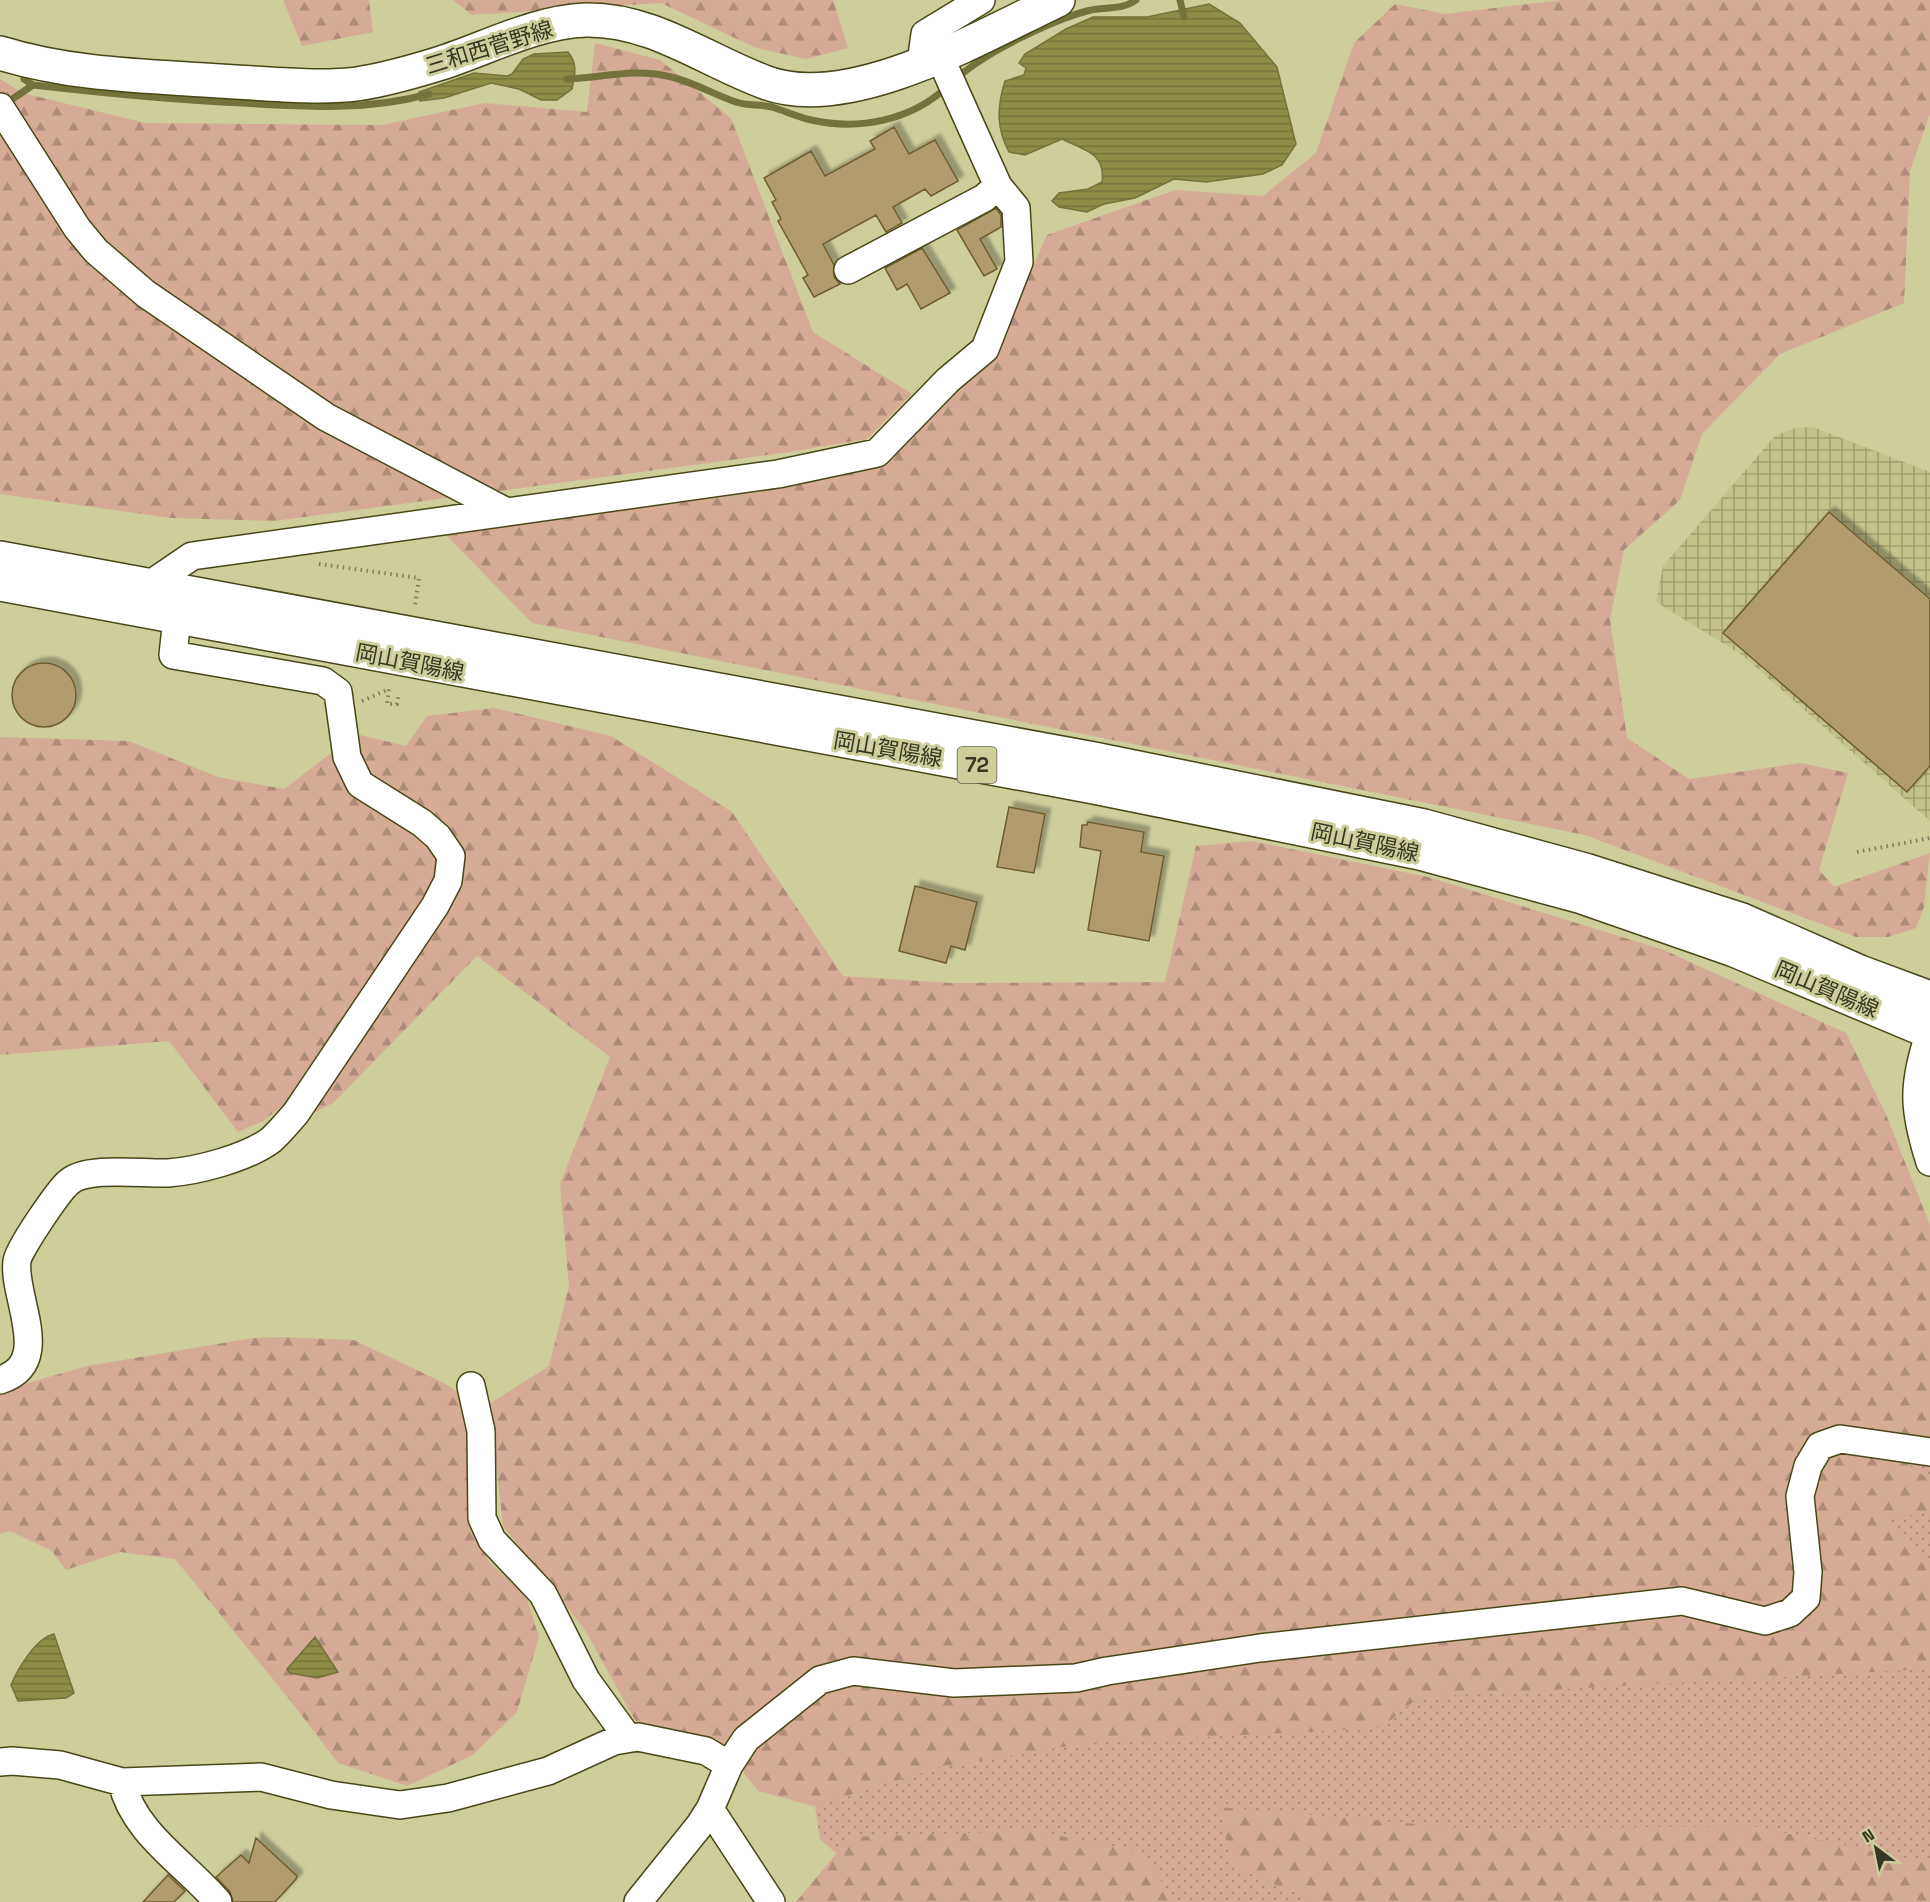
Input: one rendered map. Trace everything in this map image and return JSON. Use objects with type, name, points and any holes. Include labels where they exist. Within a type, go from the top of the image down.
[{"type":"main road","name":"三和西菅野線","points":[[0,55],[72,71],[274,84],[356,84],[437,64],[549,26],[585,20],[616,22],[649,29],[770,84],[800,89],[829,90],[862,85],[893,75],[941,72],[1054,1]]},
{"type":"main road","name":"岡山賀陽線","points":[[0,558],[1082,757],[1424,826],[1585,870],[1742,920],[1860,972],[1930,998]]},
{"type":"main road","name":"岡山賀陽線","points":[[0,584],[1094,787],[1420,853],[1580,896],[1701,938],[1930,1031]]},
{"type":"street","points":[[148,586],[192,556],[778,474],[877,453],[948,380],[985,349],[1019,262],[1016,208],[998,186],[941,72],[925,34],[981,0]]},
{"type":"street","points":[[0,107],[77,228],[96,251],[146,294],[326,417],[505,511]]},
{"type":"street","points":[[848,270],[984,198],[998,186]]},
{"type":"street","points":[[0,1380],[18,1368],[28,1353],[29,1335],[16,1262],[22,1247],[69,1182],[82,1174],[169,1173],[214,1166],[270,1140],[296,1113],[435,906],[448,881],[451,856],[438,837],[422,823],[360,784],[347,757],[338,692],[323,681],[173,655],[177,618]]},
{"type":"street","points":[[1930,1031],[1916,1081],[1915,1106],[1930,1162]]},
{"type":"street","points":[[471,1386],[481,1431],[482,1518],[492,1540],[543,1594],[586,1680],[628,1738]]},
{"type":"street","points":[[638,1902],[710,1809],[729,1765],[746,1739],[820,1680],[853,1671],[954,1683],[1076,1678],[1107,1671],[1260,1648],[1682,1601],[1765,1621],[1790,1613],[1806,1598],[1808,1572],[1800,1496],[1808,1466],[1820,1446],[1840,1439],[1930,1452]]},
{"type":"street","points":[[4,1760],[60,1765],[122,1782],[261,1777],[331,1795],[400,1805],[448,1798],[548,1771],[615,1741],[628,1738],[638,1737],[678,1743],[706,1751],[729,1765]]},
{"type":"street","points":[[122,1782],[126,1800],[140,1822],[218,1902]]},
{"type":"street","points":[[710,1809],[771,1902]]},
{"type":"path","points":[[317,563],[419,578],[415,605]]},
{"type":"path","points":[[341,705],[353,705],[388,689],[387,704],[397,704],[399,693]]},
{"type":"path","points":[[1857,852],[1930,838]]},
{"type":"shaded area","points":[[1209,4],[1240,23],[1277,67],[1296,144],[1282,165],[1263,174],[1206,182],[1174,179],[1135,198],[1104,204],[1087,212],[1059,207],[1052,201],[1059,193],[1088,189],[1102,182],[1101,165],[1092,154],[1062,139],[1025,155],[1009,152],[999,117],[1000,100],[1005,81],[1024,75],[1026,68],[1019,63],[1025,54],[1066,29],[1093,17],[1147,17]]},
{"type":"shaded area","points":[[568,52],[575,74],[572,89],[557,100],[541,100],[519,89],[491,83],[444,98],[420,101],[419,92],[474,73],[507,76],[512,74],[523,59],[534,54]]},
{"type":"shaded area","points":[[1813,427],[1930,472],[1930,821],[1742,655],[1656,602],[1663,566],[1775,436],[1795,428]]},
{"type":"shaded area","points":[[54,1634],[74,1693],[66,1698],[18,1701],[11,1685],[18,1670],[34,1647]]},
{"type":"shaded area","points":[[315,1637],[338,1672],[317,1678],[290,1673],[287,1669]]},
{"type":"green space","points":[[283,0],[369,0],[373,32],[302,46]]},
{"type":"green space","points":[[453,0],[833,0],[848,48],[806,59],[756,48],[661,3],[472,15]]},
{"type":"green space","points":[[1562,0],[1930,0],[1930,114],[1910,171],[1904,303],[1780,354],[1702,434],[1680,500],[1624,550],[1610,619],[1627,738],[1689,779],[1801,763],[1848,773],[1819,870],[1834,887],[1930,853],[1924,907],[1916,928],[1888,937],[1856,937],[1585,835],[532,623],[446,535],[771,490],[883,466],[994,353],[1047,235],[1175,190],[1263,196],[1316,153],[1354,43],[1395,4],[1445,14]]},
{"type":"green space","points":[[595,43],[660,60],[731,118],[813,332],[912,394],[867,439],[790,452],[274,521],[171,518],[0,494],[0,79],[23,93],[145,123],[382,125],[485,103],[587,112]]},
{"type":"green space","points":[[494,708],[611,736],[732,812],[843,976],[951,983],[1165,982],[1196,846],[1251,841],[1428,877],[1664,950],[1846,1033],[1885,1112],[1930,1225],[1930,1439],[1893,1454],[1930,1480],[1930,1512],[1886,1519],[1930,1568],[1930,1669],[1419,1697],[1381,1728],[1087,1743],[944,1766],[813,1806],[758,1791],[717,1739],[636,1722],[585,1630],[503,1526],[489,1404],[549,1366],[569,1286],[560,1184],[610,1057],[477,956],[333,1103],[301,1119],[460,853],[368,777],[352,733],[406,746],[427,716]]},
{"type":"green space","points":[[0,737],[129,741],[218,777],[284,789],[334,751],[423,835],[438,856],[438,883],[298,1094],[263,1121],[238,1132],[169,1041],[0,1055]]},
{"type":"green space","points":[[253,1338],[354,1340],[444,1383],[461,1395],[468,1415],[475,1534],[489,1562],[526,1596],[539,1637],[517,1712],[473,1755],[407,1786],[338,1763],[175,1559],[120,1552],[66,1570],[52,1551],[10,1531],[0,1534],[0,1391],[87,1366]]},
{"type":"green space","points":[[1930,1460],[1930,1902],[919,1902],[876,1889],[820,1839],[809,1768],[1824,1461]]},
{"type":"green space","points":[[1220,1807],[1474,1829],[1751,1826],[1930,1863],[1930,1902],[1316,1902],[1232,1866]]},
{"type":"green space","points":[[1036,1831],[1139,1852],[1177,1902],[796,1902],[850,1837]]},
{"type":"building","points":[[894,127],[909,154],[935,140],[958,181],[931,196],[925,189],[893,207],[902,223],[886,232],[876,215],[823,244],[834,265],[834,277],[840,284],[814,297],[803,278],[808,275],[778,221],[781,219],[772,202],[776,200],[764,178],[811,151],[825,176],[875,149],[870,141]]},
{"type":"building","points":[[996,208],[1001,215],[1001,227],[980,239],[997,269],[984,276],[957,230]]},
{"type":"building","points":[[922,248],[950,293],[921,309],[907,284],[897,290],[885,268]]},
{"type":"building","points":[[1829,512],[1930,599],[1930,766],[1907,792],[1723,633]]},
{"type":"building","points":[[44,663],[56,665],[67,672],[74,683],[76,695],[74,707],[67,718],[56,725],[44,727],[32,725],[21,718],[14,707],[12,695],[14,683],[21,672],[32,665]]},
{"type":"building","points":[[1009,807],[1045,814],[1034,873],[997,867]]},
{"type":"building","points":[[1088,822],[1144,832],[1141,852],[1164,856],[1149,941],[1088,930],[1101,851],[1080,847],[1082,825],[1087,825]]},
{"type":"building","points":[[915,886],[977,902],[965,950],[951,946],[946,963],[899,951]]},
{"type":"building","points":[[256,1838],[297,1876],[296,1879],[275,1902],[233,1902],[230,1892],[216,1877],[241,1855],[249,1863]]},
{"type":"building","points":[[168,1875],[185,1891],[174,1902],[143,1902]]},
{"type":"waterway","points":[[956,79],[983,59],[1037,30],[1087,11],[1124,6],[1136,0]]},
{"type":"waterway","points":[[1180,0],[1184,17]]},
{"type":"waterway","points":[[567,79],[629,73],[667,76],[740,103],[772,107],[811,120],[848,124],[866,123],[902,115],[934,98],[948,86]]},
{"type":"waterway","points":[[24,79],[33,85],[111,93],[290,106],[383,103],[429,94]]},
{"type":"waterway","points":[[8,102],[33,85]]}]
